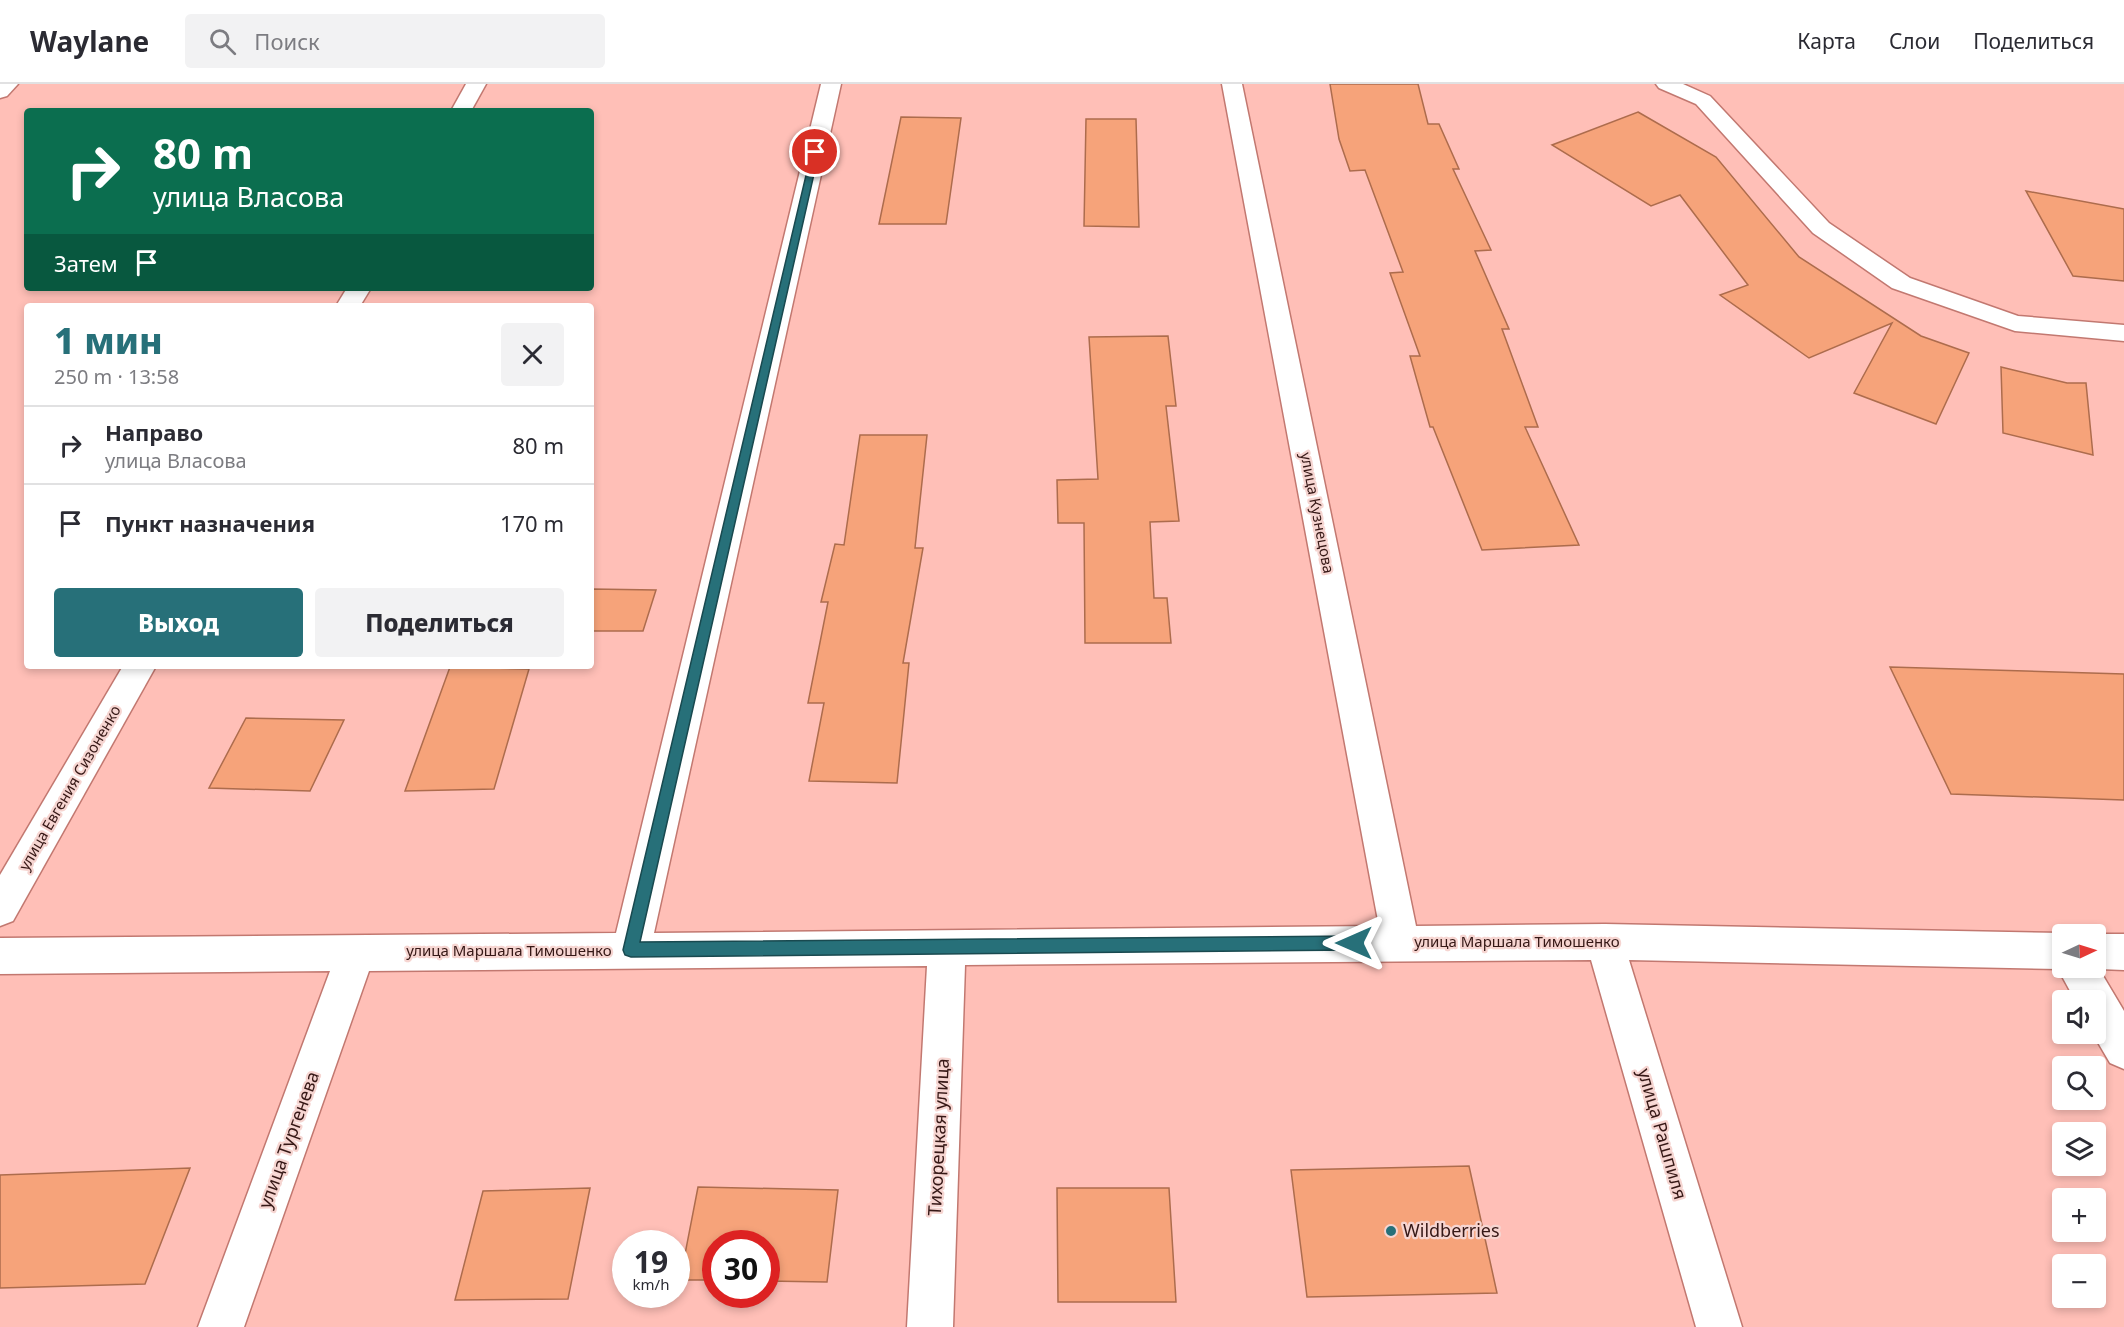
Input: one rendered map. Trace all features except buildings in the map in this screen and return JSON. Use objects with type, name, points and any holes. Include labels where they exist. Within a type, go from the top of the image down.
[{"type":"street","points":[[0,92],[8,84]]},
{"type":"street","points":[[463,108],[476,84]]},
{"type":"street","points":[[631,950],[831,84]]},
{"type":"street","name":"улица Кузнецова","points":[[1232,84],[1401,943]]},
{"type":"street","points":[[1666,84],[1703,100],[1821,228],[1901,283],[2015,323],[2124,333]]},
{"type":"street","name":"улица Евгения Сизоненко","points":[[0,909],[138,669]]},
{"type":"street","name":"улица Маршала Тимошенко","points":[[0,956],[1605,942],[2052,951]]},
{"type":"street","name":"улица Рашпиля","points":[[1605,942],[1719,1327]]},
{"type":"street","name":"Тихорецкая улица","points":[[930,1327],[947,947]]},
{"type":"street","points":[[2106,951],[2124,952]]},
{"type":"street","name":"улица Тургенева","points":[[221,1327],[356,952]]},
{"type":"street","points":[[2083,978],[2124,1049]]},
{"type":"place","name":"Wildberries","points":[[1391,1231]]},
{"type":"route","points":[[815,152],[631,950],[1354,943]]}]
